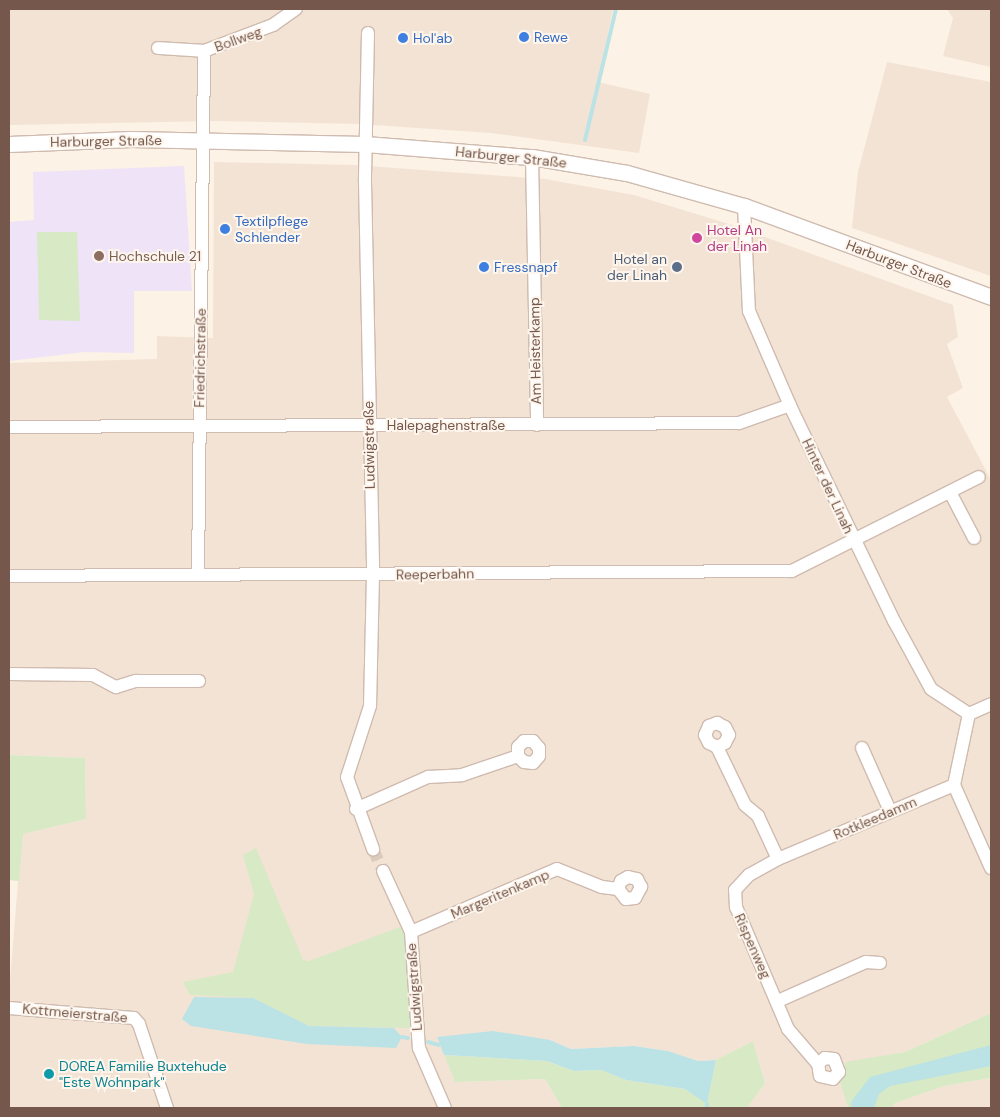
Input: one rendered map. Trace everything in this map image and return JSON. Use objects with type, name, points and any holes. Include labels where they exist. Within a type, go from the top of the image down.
[{"type":"street","name":"Bollweg","points":[[158,48],[204,51],[273,25],[296,9]]},
{"type":"street","name":"Ludwigstraße","points":[[368,33],[365,144],[373,575],[370,706],[347,777],[356,809],[373,849]]},
{"type":"street","name":"Bollweg","points":[[203,140],[204,51]]},
{"type":"street","name":"Harburger Straße","points":[[9,144],[78,140],[203,140],[365,144],[532,157],[628,173],[744,206],[991,297]]},
{"type":"street","name":"Friedrichstraße","points":[[198,575],[203,140]]},
{"type":"street","name":"Am Heisterkamp","points":[[532,157],[537,425]]},
{"type":"street","name":"Hinter der Linah","points":[[744,206],[749,311],[790,405],[854,542],[931,689],[969,714]]},
{"type":"street","name":"Halepaghenstraße","points":[[9,427],[739,423],[790,405]]},
{"type":"street","name":"Reeperbahn","points":[[9,576],[792,571],[854,542],[979,477]]},
{"type":"street","points":[[950,492],[974,538]]},
{"type":"street","points":[[9,674],[93,674],[116,687],[136,681],[199,681]]},
{"type":"street","points":[[991,704],[969,714],[954,785],[991,868]]},
{"type":"street","points":[[717,746],[745,805],[758,816],[778,859]]},
{"type":"street","points":[[862,748],[890,811]]},
{"type":"street","points":[[356,809],[428,778],[462,775],[518,756]]},
{"type":"street","name":"Rotkleedamm","points":[[735,890],[749,875],[778,859],[954,785]]},
{"type":"street","name":"Margeritenkamp","points":[[411,932],[557,869],[602,887],[618,889]]},
{"type":"street","name":"Ludwigstraße","points":[[383,871],[411,932],[419,1048],[445,1108]]},
{"type":"street","name":"Rispenweg","points":[[735,890],[736,907],[778,1001],[788,1029],[818,1064]]},
{"type":"street","points":[[778,1001],[866,962],[880,963]]},
{"type":"street","name":"Kottmeierstraße","points":[[9,1008],[134,1018],[139,1024],[167,1108]]},
{"type":"shaded area","points":[[9,9],[613,9],[598,82],[650,94],[639,153],[491,133],[359,124],[214,121],[9,125]]},
{"type":"shaded area","points":[[947,9],[991,9],[991,67],[943,56],[953,18]]},
{"type":"shaded area","points":[[887,62],[991,82],[991,276],[852,228],[858,172]]},
{"type":"shaded area","points":[[214,162],[354,165],[545,179],[634,195],[729,224],[953,305],[958,337],[947,344],[963,388],[947,397],[991,480],[991,1013],[905,1052],[846,1063],[840,1083],[848,1108],[747,1108],[765,1083],[753,1041],[716,1060],[698,1061],[668,1051],[634,1046],[571,1049],[550,1040],[437,1037],[455,1082],[545,1079],[562,1108],[9,1108],[9,992],[22,834],[86,819],[85,758],[9,755],[9,363],[157,359],[157,336],[213,338]]},
{"type":"shaded area","name":"Hochschule 21","points":[[184,166],[192,291],[134,291],[134,353],[84,352],[9,361],[9,222],[34,220],[33,172]]},
{"type":"shaded area","points":[[991,1078],[991,1108],[891,1108],[894,1103],[944,1086]]},
{"type":"green space","points":[[37,232],[77,232],[80,321],[39,320]]},
{"type":"green space","points":[[9,755],[85,758],[86,819],[23,834],[19,881],[9,880]]},
{"type":"green space","points":[[256,848],[303,960],[309,961],[400,927],[408,942],[412,1028],[309,1026],[253,998],[190,995],[183,982],[233,972],[254,894],[243,855]]},
{"type":"green space","points":[[991,1013],[991,1078],[944,1086],[895,1103],[891,1108],[848,1108],[840,1083],[846,1062],[905,1052]]},
{"type":"green space","points":[[753,1041],[765,1083],[747,1108],[562,1108],[545,1079],[455,1082],[444,1055],[547,1061],[574,1071],[601,1070],[626,1080],[685,1089],[707,1103],[716,1060]]},
{"type":"water","points":[[194,997],[253,998],[309,1026],[394,1028],[402,1037],[396,1048],[307,1044],[191,1026],[182,1019]]},
{"type":"water","points":[[493,1031],[550,1040],[571,1049],[634,1046],[668,1051],[698,1061],[716,1060],[707,1104],[685,1089],[626,1080],[601,1070],[574,1071],[547,1061],[444,1055],[437,1037]]},
{"type":"water","points":[[991,1045],[991,1066],[890,1086],[879,1094],[874,1108],[851,1108],[851,1102],[870,1077]]},
{"type":"waterway","points":[[585,140],[616,9]]},
{"type":"waterway","points":[[402,1037],[408,1038]]},
{"type":"waterway","points":[[428,1042],[439,1045]]},
{"type":"tunnel","points":[[373,849],[383,871]]},
{"type":"place","name":"Rewe","points":[[524,37]]},
{"type":"place","name":"Hol'ab","points":[[403,38]]},
{"type":"place","name":"Textilpflege Schlender","points":[[225,229]]},
{"type":"place","name":"Hotel An der Linah","points":[[697,238]]},
{"type":"place","name":"Hochschule 21","points":[[99,256]]},
{"type":"place","name":"Fressnapf","points":[[484,267]]},
{"type":"place","name":"Hotel an der Linah","points":[[677,267]]},
{"type":"place","name":"DOREA Familie Buxtehude \"Este Wohnpark\"","points":[[49,1074]]}]
